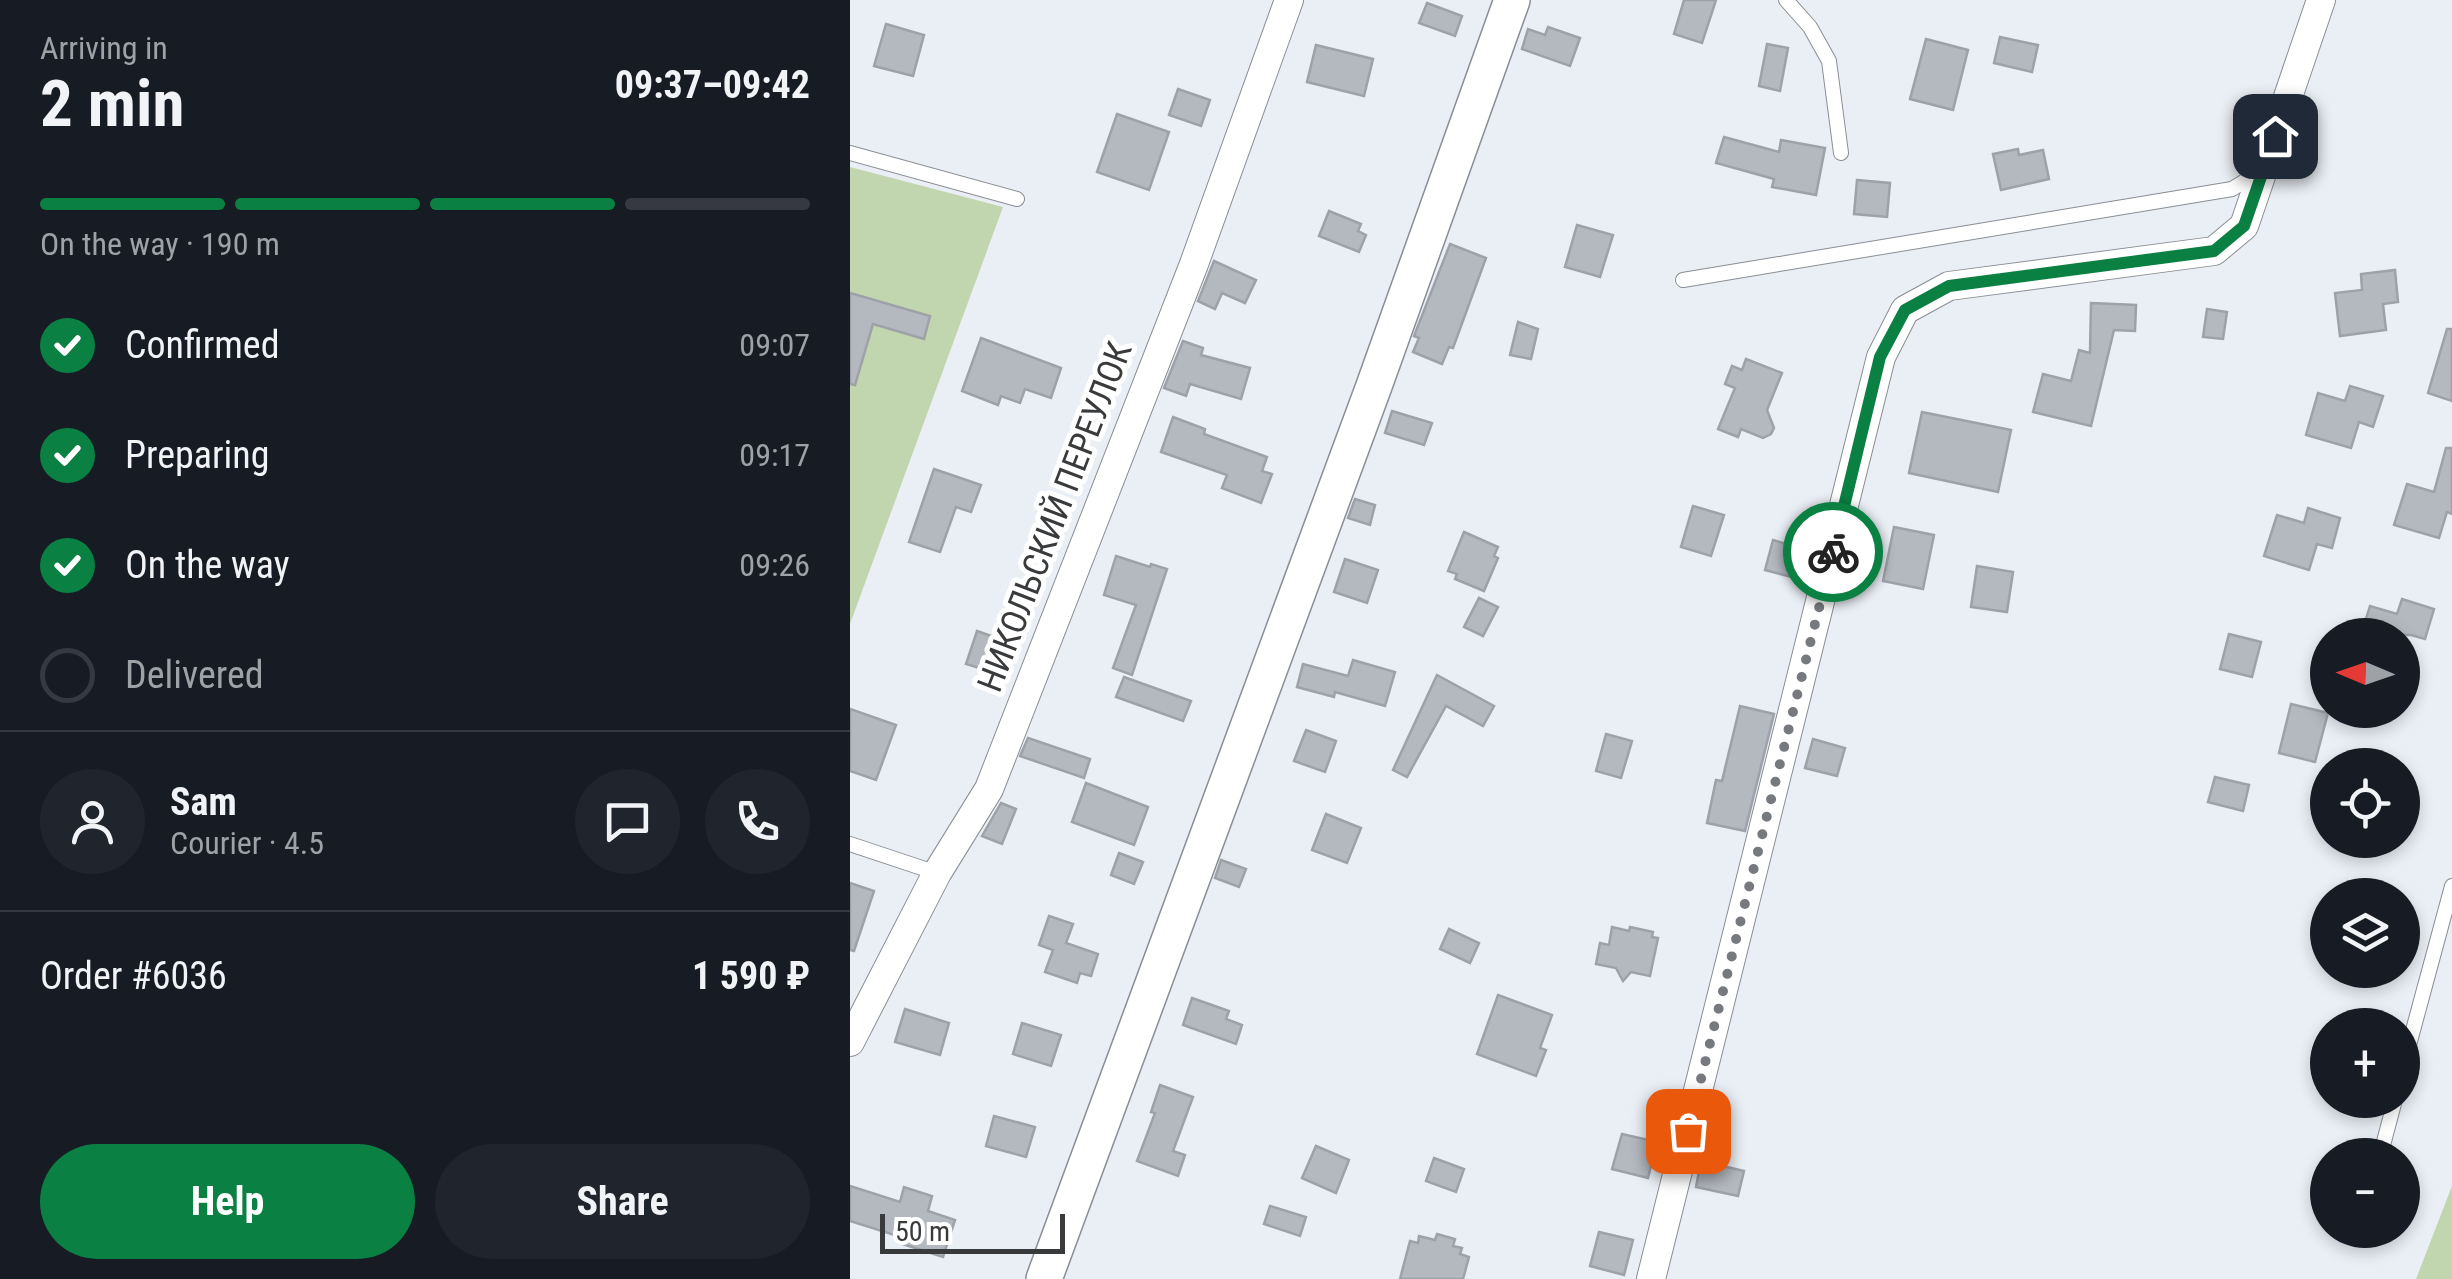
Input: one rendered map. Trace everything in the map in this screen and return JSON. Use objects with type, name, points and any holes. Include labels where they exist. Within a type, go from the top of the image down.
[{"type":"street","name":"НИКОЛЬСКИЙ ПЕРЕУЛОК","points":[[850,1042],[938,873],[989,789],[1194,264],[1289,0]]},
{"type":"street","points":[[1044,1279],[1374,386],[1512,0]]},
{"type":"street","points":[[1651,1279],[1880,357],[1905,310],[1949,286],[2214,251],[2244,226],[2322,0]]},
{"type":"lane","points":[[1786,0],[1810,26],[1829,61],[1842,153]]},
{"type":"lane","points":[[850,153],[1017,199]]},
{"type":"lane","points":[[1683,280],[2259,181]]},
{"type":"lane","points":[[850,844],[938,873]]},
{"type":"lane","points":[[2419,1008],[2452,886]]},
{"type":"green space","points":[[850,167],[1003,207],[850,624]]},
{"type":"green space","points":[[2452,1186],[2452,1279],[2416,1279]]},
{"type":"building","points":[[1684,0],[1716,0],[1702,43],[1674,34]]},
{"type":"building","points":[[1427,3],[1462,16],[1455,36],[1419,23]]},
{"type":"building","points":[[886,24],[924,35],[913,76],[874,66]]},
{"type":"building","points":[[1548,27],[1580,38],[1570,66],[1522,49],[1528,29],[1545,35]]},
{"type":"building","points":[[2000,37],[2038,45],[2032,72],[1994,63]]},
{"type":"building","points":[[1926,39],[1968,50],[1953,110],[1910,99]]},
{"type":"building","points":[[1767,44],[1788,48],[1780,91],[1759,86]]},
{"type":"building","points":[[1316,45],[1373,59],[1364,96],[1307,82]]},
{"type":"building","points":[[1178,89],[1210,100],[1201,126],[1169,115]]},
{"type":"building","points":[[1117,114],[1169,132],[1149,190],[1097,172]]},
{"type":"building","points":[[1724,137],[1779,152],[1781,140],[1825,148],[1816,195],[1772,187],[1774,179],[1716,163]]},
{"type":"building","points":[[2018,149],[2019,155],[2043,150],[2049,179],[2001,190],[1993,154]]},
{"type":"building","points":[[1857,180],[1890,183],[1887,217],[1854,214]]},
{"type":"building","points":[[1329,211],[1361,224],[1358,231],[1366,235],[1359,252],[1319,236]]},
{"type":"building","points":[[1577,225],[1613,235],[1600,277],[1565,267]]},
{"type":"building","points":[[1450,244],[1486,258],[1453,348],[1449,347],[1442,364],[1413,352],[1419,338],[1414,336]]},
{"type":"building","points":[[1214,261],[1256,280],[1245,303],[1222,293],[1215,309],[1198,301]]},
{"type":"building","points":[[2395,270],[2398,302],[2383,304],[2386,330],[2340,336],[2335,293],[2362,290],[2361,274]]},
{"type":"building","points":[[850,293],[930,316],[924,339],[873,324],[855,385],[850,384]]},
{"type":"building","points":[[2091,303],[2136,305],[2135,331],[2114,330],[2091,426],[2033,412],[2043,374],[2071,381],[2079,350],[2090,353]]},
{"type":"building","points":[[2207,309],[2227,312],[2223,339],[2203,337]]},
{"type":"building","points":[[1518,322],[1538,329],[1531,359],[1510,355]]},
{"type":"building","points":[[2447,329],[2452,329],[2452,401],[2428,393]]},
{"type":"building","points":[[981,338],[1061,368],[1051,398],[1025,389],[1020,403],[1001,396],[998,405],[962,391]]},
{"type":"building","points":[[1183,341],[1203,348],[1201,355],[1250,368],[1241,399],[1190,384],[1186,396],[1164,388]]},
{"type":"building","points":[[1746,359],[1782,373],[1767,410],[1774,428],[1763,438],[1741,429],[1738,437],[1718,429],[1735,388],[1725,384],[1732,366],[1742,370]]},
{"type":"building","points":[[2350,386],[2383,396],[2373,427],[2359,422],[2351,448],[2306,435],[2318,393],[2345,401]]},
{"type":"building","points":[[1392,411],[1432,423],[1424,445],[1385,433]]},
{"type":"building","points":[[1922,412],[2011,430],[1998,492],[1909,473]]},
{"type":"building","points":[[1173,417],[1205,429],[1204,434],[1267,457],[1262,471],[1272,474],[1261,503],[1222,488],[1227,475],[1161,452]]},
{"type":"building","points":[[2446,448],[2452,448],[2452,514],[2447,512],[2439,538],[2394,525],[2407,484],[2434,492]]},
{"type":"building","points":[[934,469],[981,485],[971,512],[956,507],[940,552],[909,542]]},
{"type":"building","points":[[1355,499],[1375,505],[1370,525],[1348,518]]},
{"type":"building","points":[[1693,506],[1724,515],[1711,556],[1681,547]]},
{"type":"building","points":[[2308,508],[2340,518],[2332,548],[2317,544],[2309,570],[2264,556],[2277,515],[2304,523]]},
{"type":"building","points":[[1894,527],[1934,535],[1923,589],[1883,581]]},
{"type":"building","points":[[1464,532],[1498,547],[1494,556],[1498,558],[1484,591],[1455,579],[1457,574],[1448,571]]},
{"type":"building","points":[[1773,540],[1814,552],[1806,581],[1765,570]]},
{"type":"building","points":[[1116,556],[1167,569],[1132,675],[1113,668],[1136,605],[1104,595]]},
{"type":"building","points":[[1345,559],[1378,570],[1367,603],[1334,592]]},
{"type":"building","points":[[1977,566],[2013,572],[2007,612],[1971,607]]},
{"type":"building","points":[[1479,598],[1498,607],[1483,636],[1464,627]]},
{"type":"building","points":[[2402,599],[2434,609],[2425,639],[2420,638],[2420,618],[2366,618],[2370,606],[2397,614]]},
{"type":"building","points":[[977,631],[1000,639],[989,671],[966,664]]},
{"type":"building","points":[[2229,634],[2261,642],[2252,677],[2220,669]]},
{"type":"building","points":[[1353,660],[1395,672],[1385,706],[1335,692],[1334,697],[1297,687],[1303,664],[1348,676]]},
{"type":"building","points":[[1437,675],[1494,706],[1483,726],[1446,706],[1407,777],[1393,770]]},
{"type":"building","points":[[1124,677],[1191,701],[1183,721],[1116,697]]},
{"type":"building","points":[[2291,704],[2310,709],[2310,728],[2324,728],[2319,748],[2310,748],[2310,761],[2279,753]]},
{"type":"building","points":[[1740,706],[1774,714],[1745,831],[1707,823],[1716,780],[1722,781]]},
{"type":"building","points":[[850,709],[896,725],[876,780],[850,771]]},
{"type":"building","points":[[1306,730],[1336,741],[1325,772],[1294,761]]},
{"type":"building","points":[[1606,734],[1632,741],[1621,778],[1596,771]]},
{"type":"building","points":[[1028,738],[1090,759],[1084,778],[1020,756]]},
{"type":"building","points":[[1813,739],[1845,748],[1837,776],[1805,768]]},
{"type":"building","points":[[2215,777],[2249,785],[2243,811],[2208,802]]},
{"type":"building","points":[[1086,783],[1148,807],[1134,845],[1072,822]]},
{"type":"building","points":[[1001,803],[1016,809],[1002,844],[982,836]]},
{"type":"building","points":[[1326,814],[1361,828],[1347,863],[1312,850]]},
{"type":"building","points":[[1119,853],[1143,862],[1134,884],[1111,875]]},
{"type":"building","points":[[1221,860],[1246,869],[1239,887],[1215,878]]},
{"type":"building","points":[[850,883],[874,891],[854,951],[850,950]]},
{"type":"building","points":[[1049,916],[1073,924],[1066,943],[1098,954],[1091,976],[1080,973],[1077,983],[1045,972],[1053,950],[1039,945]]},
{"type":"building","points":[[1612,927],[1653,932],[1652,937],[1658,938],[1650,976],[1631,972],[1623,981],[1616,968],[1596,964],[1600,943],[1609,945]]},
{"type":"building","points":[[1449,929],[1479,943],[1470,963],[1440,949]]},
{"type":"building","points":[[1498,995],[1552,1015],[1540,1048],[1546,1050],[1536,1076],[1477,1054]]},
{"type":"building","points":[[1192,998],[1229,1011],[1226,1019],[1242,1025],[1236,1044],[1183,1025]]},
{"type":"building","points":[[905,1009],[949,1023],[940,1055],[895,1042]]},
{"type":"building","points":[[1022,1023],[1061,1035],[1051,1066],[1013,1054]]},
{"type":"building","points":[[1160,1085],[1193,1097],[1173,1151],[1185,1155],[1178,1176],[1137,1161],[1155,1113],[1151,1112]]},
{"type":"building","points":[[994,1116],[1035,1127],[1026,1157],[986,1146]]},
{"type":"building","points":[[1622,1134],[1657,1142],[1648,1178],[1612,1169]]},
{"type":"building","points":[[1316,1146],[1349,1160],[1336,1193],[1302,1178]]},
{"type":"building","points":[[1434,1158],[1464,1169],[1456,1192],[1426,1181]]},
{"type":"building","points":[[1701,1161],[1744,1171],[1738,1196],[1696,1187]]},
{"type":"building","points":[[850,1186],[900,1202],[904,1187],[932,1196],[928,1211],[955,1220],[943,1257],[899,1243],[901,1237],[850,1221]]},
{"type":"building","points":[[1270,1206],[1306,1217],[1300,1236],[1264,1224]]},
{"type":"building","points":[[1599,1232],[1633,1240],[1624,1275],[1590,1266]]},
{"type":"building","points":[[1437,1234],[1455,1239],[1453,1246],[1462,1248],[1460,1254],[1469,1257],[1463,1279],[1400,1279],[1410,1241],[1418,1243],[1419,1236],[1435,1240]]},
{"type":"way so far","points":[[1688,1131],[1833,552]]},
{"type":"route","points":[[1833,552],[1880,357],[1905,310],[1949,286],[2214,251],[2244,226],[2275,136]]}]
